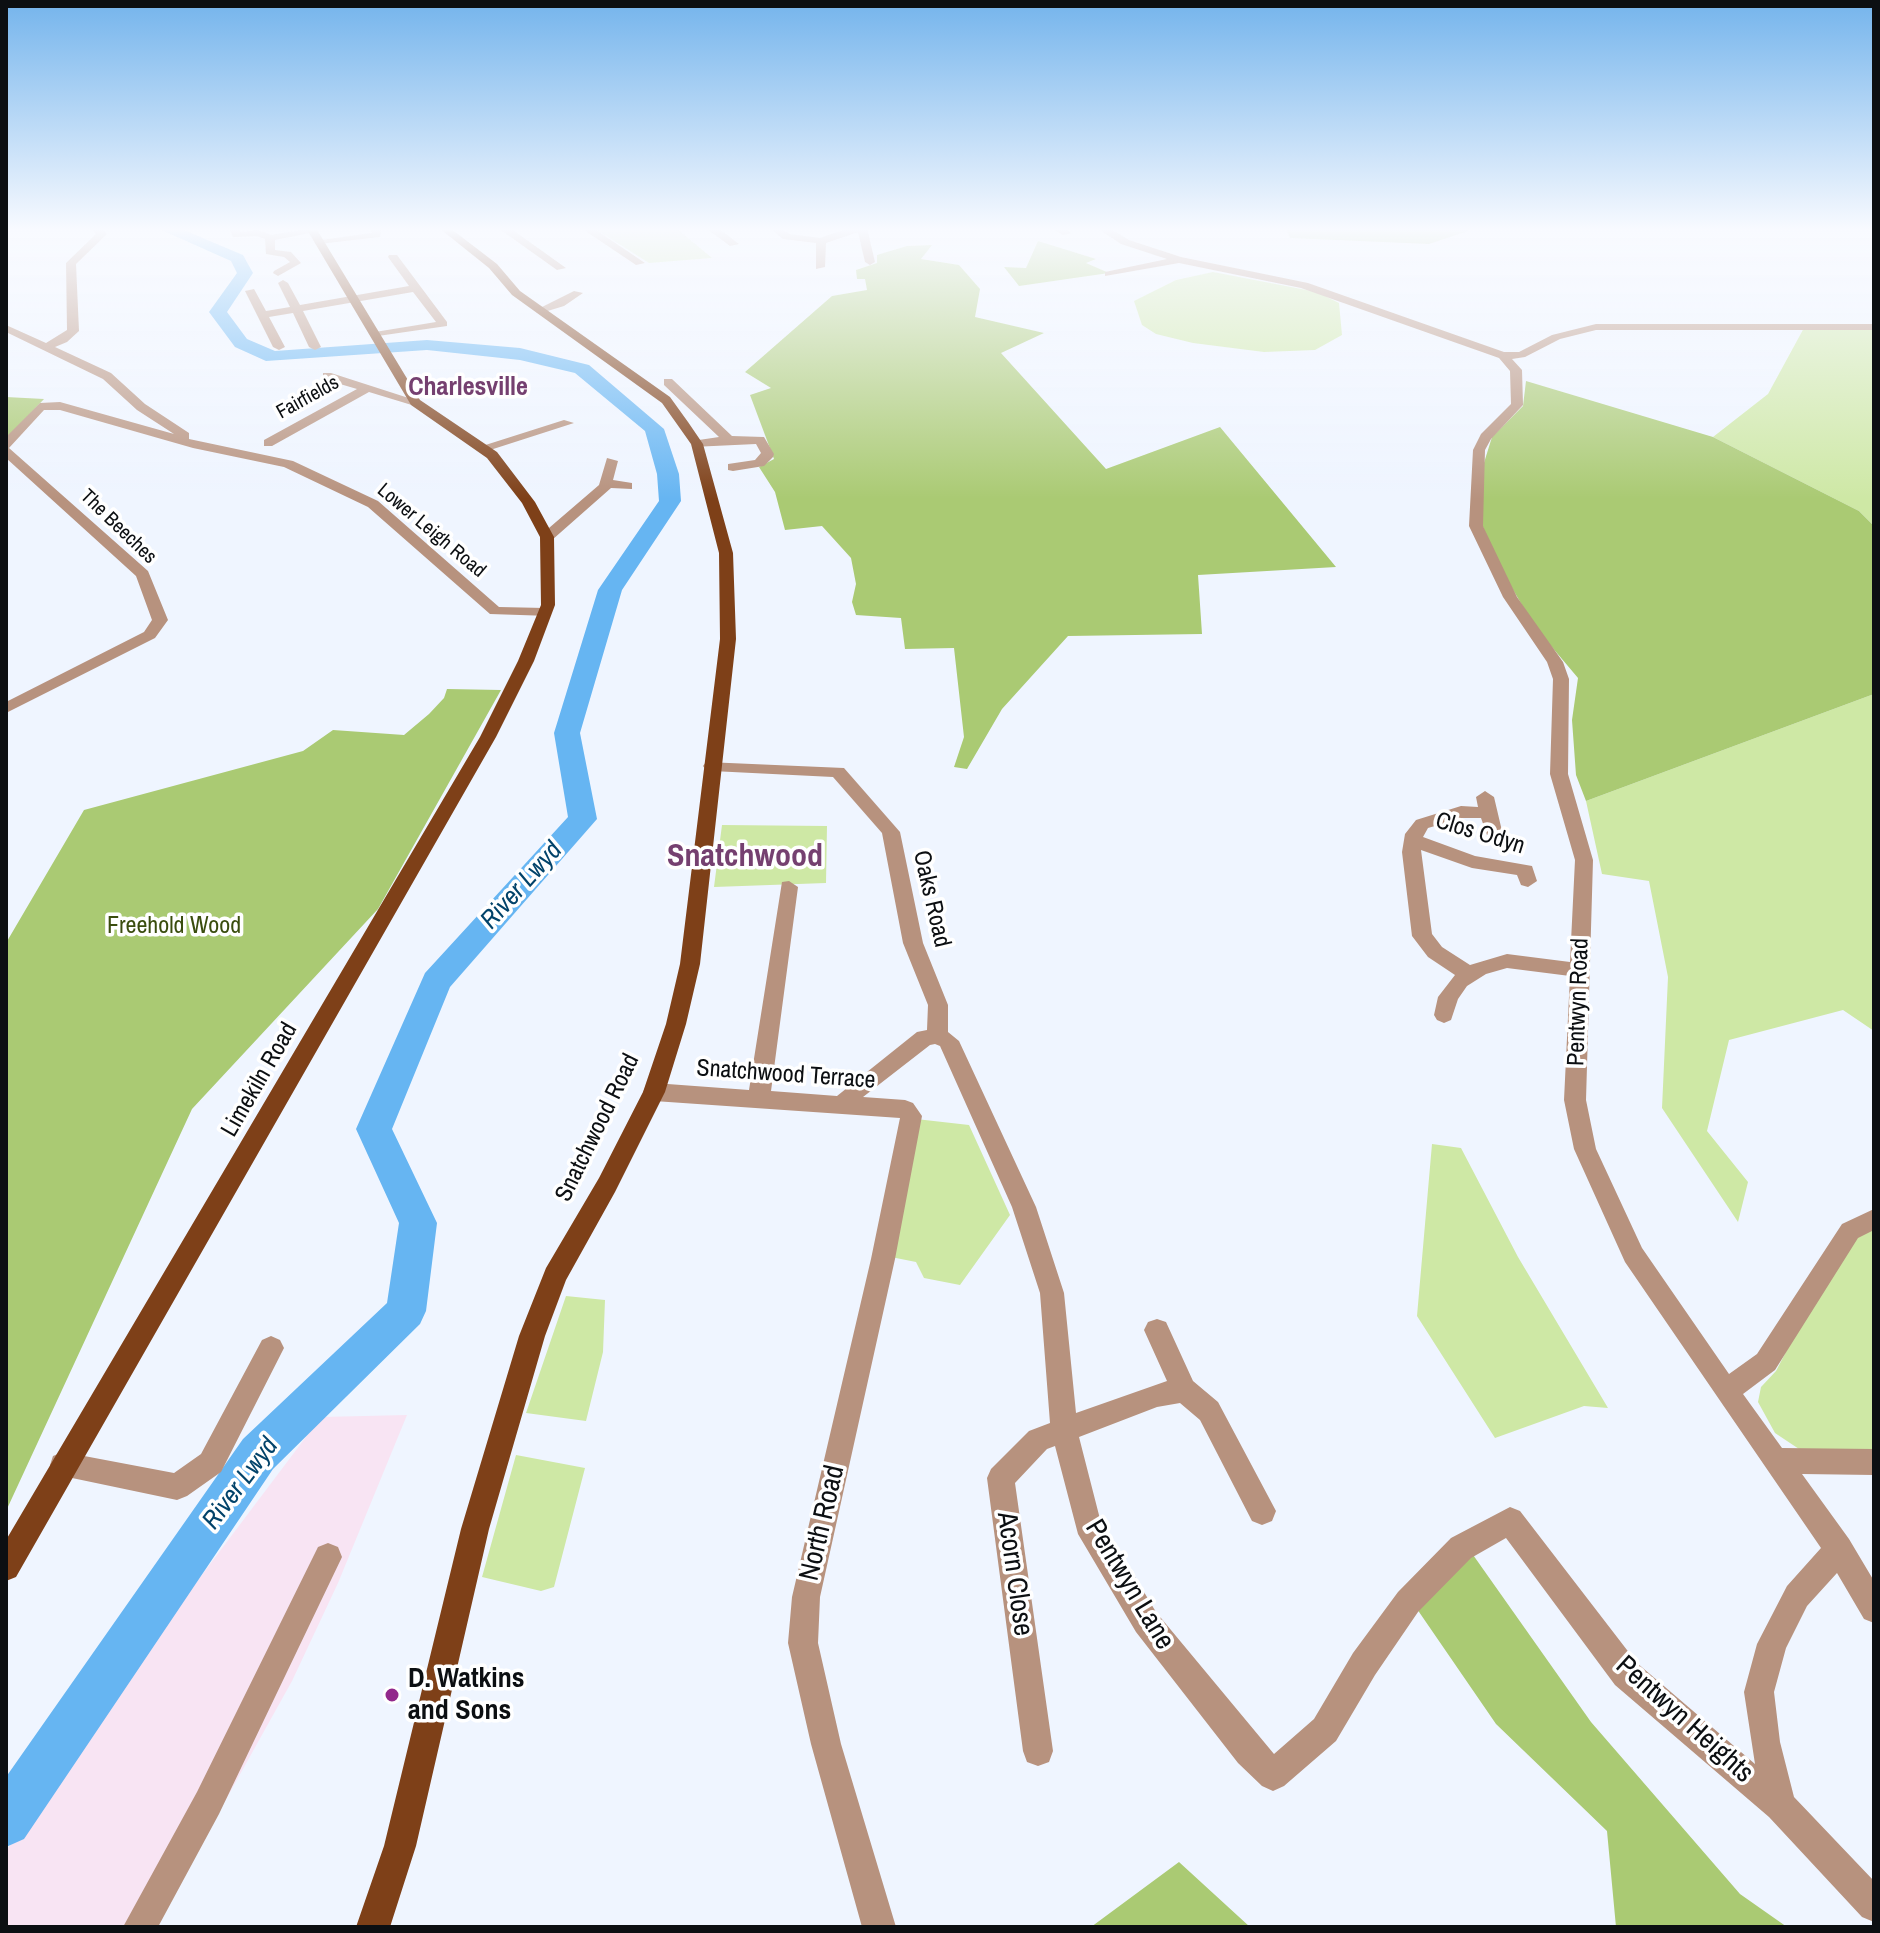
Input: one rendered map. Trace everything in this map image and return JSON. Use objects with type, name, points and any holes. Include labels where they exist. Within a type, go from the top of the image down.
[{"type":"main road","points":[[366,318],[415,402],[492,455],[528,502],[547,537],[545,613]]},
{"type":"main road","name":"Snatchwood Road","points":[[373,1927],[400,1846],[475,1529],[532,1336],[555,1276],[607,1185],[654,1092],[676,1024],[690,964],[728,639],[726,553],[697,444],[666,400],[552,318]]},
{"type":"main road","name":"Limekiln Road","points":[[6,1567],[466,776],[526,661],[545,613]]},
{"type":"street","points":[[47,346],[63,340],[73,331],[73,318]]},
{"type":"street","points":[[265,318],[279,347]]},
{"type":"street","points":[[301,318],[315,347]]},
{"type":"street","points":[[381,344],[443,324],[439,318]]},
{"type":"street","points":[[1397,318],[1503,356],[1521,355],[1556,337],[1596,327],[1874,327]]},
{"type":"street","points":[[6,328],[107,376],[141,407],[198,445]]},
{"type":"street","name":"Pentwyn Road","points":[[1503,356],[1518,374],[1517,405],[1485,437],[1479,450],[1476,526],[1510,597],[1555,662],[1561,679],[1559,774],[1584,860],[1575,1100],[1585,1149],[1633,1255],[1726,1392],[1839,1549],[1874,1609]]},
{"type":"street","points":[[327,376],[415,402]]},
{"type":"street","points":[[668,382],[729,440]]},
{"type":"street","name":"Fairfields","points":[[268,443],[367,388]]},
{"type":"street","name":"The Beeches","points":[[6,708],[150,635],[160,620],[143,574],[6,448],[40,407],[60,406],[198,445]]},
{"type":"street","points":[[482,448],[568,423]]},
{"type":"street","points":[[697,444],[760,440],[768,454],[759,463],[733,467]]},
{"type":"street","name":"Lower Leigh Road","points":[[198,445],[288,464],[373,504],[495,611],[545,613]]},
{"type":"street","points":[[547,537],[606,483],[612,461]]},
{"type":"street","points":[[606,483],[627,486]]},
{"type":"street","name":"Oaks Road","points":[[712,766],[838,772],[891,832],[913,943],[938,1005],[937,1036]]},
{"type":"street","name":"Clos Odyn","points":[[1470,975],[1435,952],[1422,936],[1412,868],[1413,840],[1422,824],[1435,818],[1461,812],[1489,814]]},
{"type":"street","name":"Clos Odyn","points":[[1413,840],[1472,862],[1525,870],[1528,881]]},
{"type":"street","points":[[759,1098],[789,887]]},
{"type":"street","points":[[1444,1015],[1448,997],[1479,969],[1507,961],[1580,970]]},
{"type":"street","points":[[847,1106],[847,1098],[858,1089],[924,1038],[937,1036]]},
{"type":"street","name":"Pentwyn Lane","points":[[937,1036],[948,1041],[1024,1207],[1048,1279],[1052,1293],[1064,1429],[1088,1524],[1146,1622],[1249,1752],[1273,1775],[1325,1730],[1364,1664],[1408,1602],[1461,1548],[1510,1521]]},
{"type":"street","name":"Snatchwood Terrace","points":[[654,1092],[905,1109],[911,1116]]},
{"type":"street","name":"North Road","points":[[879,1927],[826,1744],[803,1643],[806,1597],[883,1259],[911,1116]]},
{"type":"street","points":[[1726,1392],[1766,1362],[1850,1231],[1874,1219]]},
{"type":"street","points":[[1157,1330],[1184,1390],[1209,1411],[1262,1511]]},
{"type":"street","points":[[63,1465],[177,1487],[211,1463],[271,1348]]},
{"type":"street","points":[[1064,1429],[1157,1395],[1184,1390]]},
{"type":"street","name":"Acorn Close","points":[[1038,1751],[1001,1478],[1038,1440],[1064,1429]]},
{"type":"street","points":[[1775,1461],[1874,1462]]},
{"type":"street","name":"Pentwyn Heights","points":[[1510,1521],[1626,1674],[1780,1806],[1874,1905]]},
{"type":"street","points":[[1780,1806],[1765,1742],[1759,1692],[1772,1644],[1797,1596],[1839,1549]]},
{"type":"street","points":[[140,1927],[208,1803],[328,1557]]},
{"type":"shaded area","points":[[407,1415],[338,1583],[292,1681],[155,1927],[6,1927],[6,1851],[140,1657],[321,1417]]},
{"type":"green space","points":[[807,318],[980,318],[1044,333],[1001,353],[1106,469],[1220,427],[1336,567],[1198,575],[1202,634],[1068,636],[1002,709],[967,769],[954,767],[964,737],[954,648],[905,649],[901,618],[856,615],[852,602],[856,584],[851,558],[822,526],[785,530],[775,492],[759,467],[774,459],[750,395],[771,388],[745,372]]},
{"type":"green space","points":[[1140,318],[1340,318],[1342,335],[1315,350],[1264,352],[1193,343],[1156,334],[1142,325]]},
{"type":"green space","points":[[1805,326],[1874,327],[1874,526],[1859,511],[1713,437],[1768,394]]},
{"type":"green space","points":[[1526,381],[1713,437],[1859,511],[1874,526],[1874,694],[1586,801],[1576,775],[1572,720],[1578,678],[1535,627],[1499,566],[1483,527],[1483,466],[1492,437],[1523,406]]},
{"type":"green space","points":[[6,397],[44,399],[6,439]]},
{"type":"green space","name":"Freehold Wood","points":[[447,689],[501,690],[378,909],[192,1109],[6,1511],[6,943],[84,810],[303,751],[333,730],[404,735],[444,698]]},
{"type":"green space","points":[[1874,694],[1874,1031],[1843,1010],[1729,1040],[1707,1131],[1748,1182],[1738,1222],[1662,1108],[1668,977],[1649,881],[1602,874],[1586,801]]},
{"type":"green space","points":[[722,825],[827,826],[826,883],[714,887]]},
{"type":"green space","points":[[916,1119],[969,1125],[1010,1215],[960,1285],[924,1278],[916,1262],[891,1257]]},
{"type":"green space","points":[[1432,1144],[1461,1148],[1518,1257],[1608,1408],[1584,1406],[1495,1438],[1417,1316]]},
{"type":"green space","points":[[1874,1224],[1874,1452],[1805,1453],[1775,1433],[1758,1402],[1761,1387],[1776,1371],[1842,1245]]},
{"type":"green space","points":[[566,1296],[605,1300],[603,1352],[586,1421],[526,1413]]},
{"type":"green space","points":[[516,1455],[585,1468],[554,1587],[541,1591],[482,1577]]},
{"type":"green space","points":[[1471,1552],[1591,1722],[1740,1894],[1787,1927],[1616,1927],[1607,1831],[1496,1724],[1417,1609]]},
{"type":"green space","points":[[1179,1862],[1250,1927],[1091,1927]]},
{"type":"waterway","name":"River Lwyd","points":[[6,1821],[258,1454],[406,1311],[418,1223],[374,1129],[436,981],[583,819],[567,733],[610,590],[670,501],[668,474],[654,429],[582,369],[520,354],[427,345],[273,357],[241,343],[223,318]]},
{"type":"place","name":"D. Watkins and Sons","points":[[392,1695]]},
{"type":"district","name":"Charlesville","points":[[468,388]]},
{"type":"district","name":"Snatchwood","points":[[745,857]]}]
